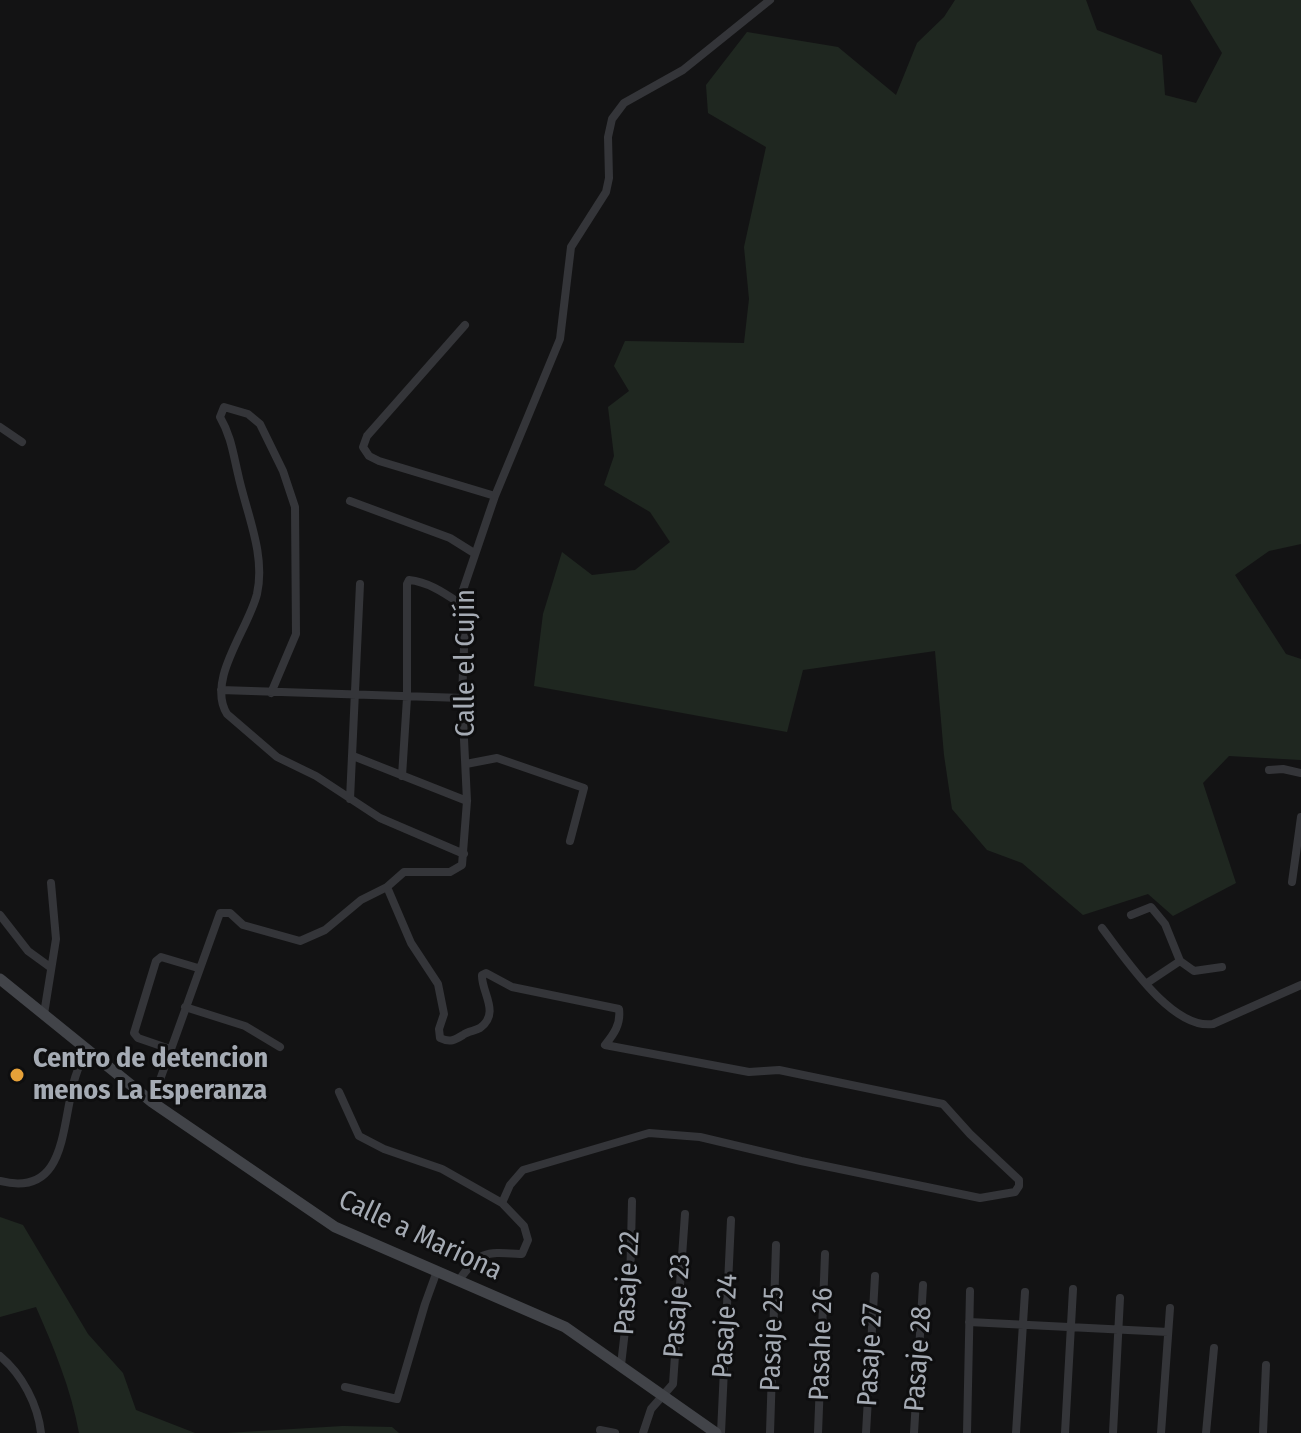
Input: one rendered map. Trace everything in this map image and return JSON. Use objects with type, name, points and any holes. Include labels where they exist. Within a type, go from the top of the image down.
[{"type":"main road","name":"Calle a Mariona","points":[[0,979],[152,1102],[335,1227],[565,1327],[718,1433]]},
{"type":"street","name":"Calle el Cujín","points":[[464,854],[467,801],[462,698],[463,590],[495,496],[560,339],[571,247],[606,192],[609,178],[608,137],[615,114],[624,103],[683,70],[770,0]]},
{"type":"street","points":[[465,325],[385,414],[367,436],[363,447],[369,456],[379,461],[495,496]]},
{"type":"street","points":[[152,1102],[217,917],[224,911],[243,925],[291,941],[300,941],[325,930],[361,900],[387,887],[399,875],[407,871],[454,871],[462,865],[464,854],[404,830],[316,776],[277,757],[227,714],[222,705],[222,680],[257,594],[258,572],[257,551],[234,450],[220,417],[224,407],[248,414],[260,424],[283,471],[295,507],[296,634],[271,693]]},
{"type":"street","points":[[0,427],[22,442]]},
{"type":"street","points":[[350,501],[450,538],[474,553]]},
{"type":"street","points":[[402,776],[409,580],[439,590],[464,606]]},
{"type":"street","points":[[350,799],[360,584]]},
{"type":"street","points":[[221,690],[462,698]]},
{"type":"street","points":[[353,756],[467,801]]},
{"type":"street","points":[[466,764],[497,758],[584,788],[570,841]]},
{"type":"street","points":[[1269,770],[1301,773]]},
{"type":"street","points":[[1292,882],[1301,817]]},
{"type":"street","points":[[44,1014],[56,939],[51,883]]},
{"type":"street","points":[[387,887],[411,943],[438,984],[444,1014],[439,1029],[440,1038],[456,1040],[485,1023],[491,1009],[482,983],[482,975],[486,973],[512,987],[619,1009],[620,1018],[615,1032],[605,1045],[749,1072],[779,1070],[943,1104],[1019,1180],[1015,1192],[980,1198],[700,1137],[649,1133],[523,1170],[510,1185],[502,1203]]},
{"type":"street","points":[[1131,915],[1151,907],[1165,924],[1180,961],[1194,971],[1222,967]]},
{"type":"street","points":[[0,915],[28,951],[50,967]]},
{"type":"street","points":[[1102,928],[1177,1014],[1203,1025],[1213,1024],[1301,985]]},
{"type":"street","points":[[170,1049],[138,1038],[134,1033],[156,961],[161,957],[198,968]]},
{"type":"street","points":[[1147,983],[1180,961]]},
{"type":"street","points":[[185,1007],[245,1026],[280,1047]]},
{"type":"street","points":[[0,1181],[25,1184],[37,1181],[47,1172],[59,1149],[80,1062],[89,1051]]},
{"type":"street","points":[[339,1092],[359,1136],[384,1149],[442,1169],[502,1203],[524,1226],[528,1240],[522,1254],[490,1252],[474,1259],[459,1280]]},
{"type":"street","name":"Pasaje 22","points":[[621,1365],[630,1287],[632,1201]]},
{"type":"street","name":"Pasaje 23","points":[[643,1433],[651,1409],[673,1384],[685,1214]]},
{"type":"street","name":"Pasaje 24","points":[[718,1433],[731,1220]]},
{"type":"street","name":"Pasaje 25","points":[[770,1433],[776,1245]]},
{"type":"street","name":"Pasahe 26","points":[[818,1433],[825,1254]]},
{"type":"street","points":[[345,1387],[397,1399],[437,1271]]},
{"type":"street","name":"Pasaje 27","points":[[866,1433],[875,1276]]},
{"type":"street","name":"Pasaje 28","points":[[914,1433],[923,1285]]},
{"type":"street","points":[[1065,1433],[1073,1289]]},
{"type":"street","points":[[967,1433],[970,1291]]},
{"type":"street","points":[[1016,1433],[1025,1292]]},
{"type":"street","points":[[1113,1433],[1120,1298]]},
{"type":"street","points":[[1161,1433],[1170,1308]]},
{"type":"street","points":[[969,1322],[1168,1332]]},
{"type":"street","points":[[1206,1433],[1214,1348]]},
{"type":"street","points":[[0,1356],[12,1368],[32,1401],[41,1433]]},
{"type":"street","points":[[1263,1433],[1266,1365]]},
{"type":"street","points":[[600,1430],[615,1433]]},
{"type":"shaded area","points":[[955,0],[1086,0],[1097,30],[1162,55],[1165,95],[1196,103],[1222,53],[1190,0],[1301,0],[1301,544],[1269,551],[1235,575],[1286,654],[1301,659],[1301,760],[1229,756],[1203,783],[1236,883],[1173,916],[1148,894],[1083,915],[1022,863],[987,850],[952,809],[935,651],[803,670],[787,732],[534,686],[543,614],[562,552],[592,575],[635,570],[670,542],[650,512],[604,485],[614,456],[608,407],[629,391],[614,366],[625,341],[744,343],[749,299],[744,247],[766,147],[708,113],[706,85],[747,32],[838,47],[896,95],[917,43],[944,17]]},
{"type":"shaded area","points":[[0,1217],[23,1225],[88,1334],[123,1373],[136,1410],[195,1433],[79,1433],[67,1385],[36,1307],[0,1317]]},
{"type":"shaded area","points":[[343,1426],[392,1427],[399,1433],[226,1433]]},
{"type":"place","name":"Centro de detencion menos La Esperanza","points":[[17,1075]]}]
